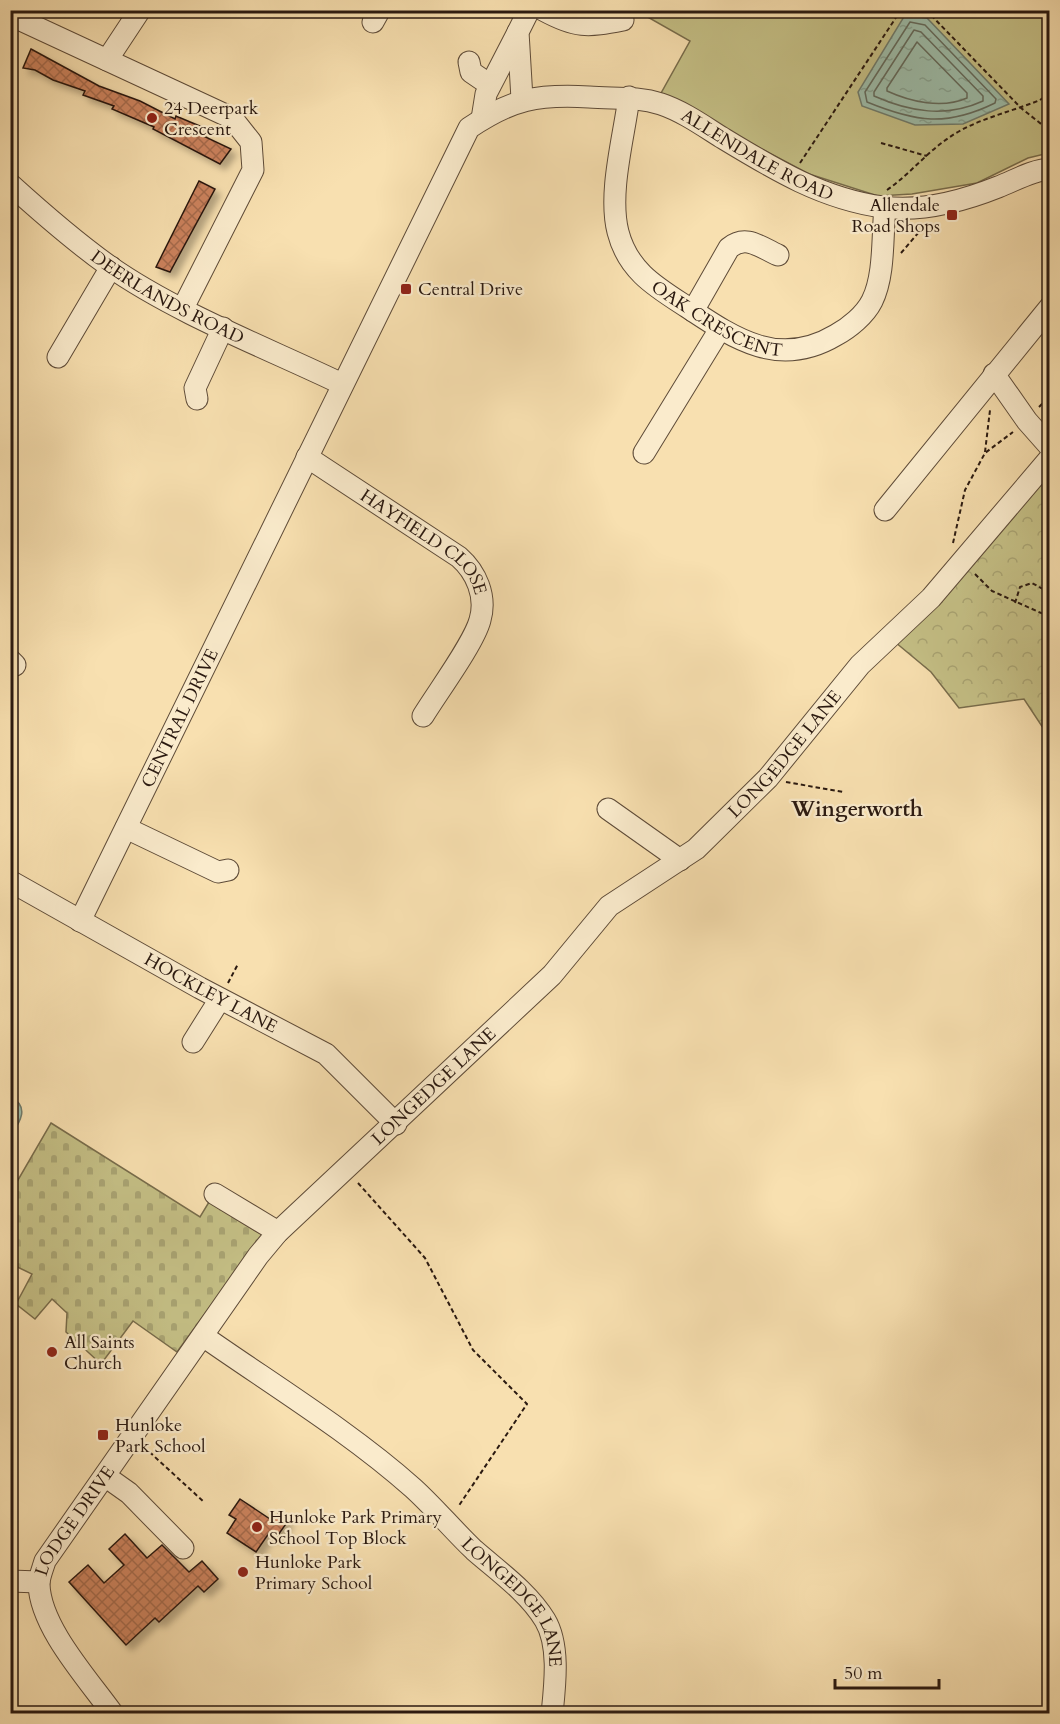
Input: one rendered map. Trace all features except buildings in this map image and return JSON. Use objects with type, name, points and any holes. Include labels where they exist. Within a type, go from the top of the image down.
[{"type":"street","points":[[107,60],[140,10]]},
{"type":"street","name":"CENTRAL DRIVE","points":[[80,921],[342,384],[476,124],[490,85],[529,10]]},
{"type":"street","points":[[543,10],[566,23],[586,27],[623,20]]},
{"type":"street","points":[[10,15],[232,118],[251,142],[253,170],[183,308]]},
{"type":"street","name":"CENTRAL DRIVE","points":[[518,32],[522,99]]},
{"type":"street","points":[[469,62],[471,72],[490,85]]},
{"type":"street","name":"ALLENDALE ROAD","points":[[476,124],[522,99],[561,95],[629,97],[662,104],[790,178],[820,191],[876,206],[944,203],[977,195],[1050,169]]},
{"type":"street","name":"OAK CRESCENT","points":[[629,97],[614,204],[618,233],[632,262],[645,280],[720,328],[753,346],[791,351],[822,344],[850,327],[872,302],[879,278],[876,206]]},
{"type":"street","name":"DEERLANDS ROAD","points":[[10,184],[45,216],[111,267],[183,308],[342,384]]},
{"type":"street","points":[[693,310],[729,248],[735,243],[746,241],[778,255]]},
{"type":"street","points":[[58,357],[111,267]]},
{"type":"street","points":[[885,510],[1050,307]]},
{"type":"street","points":[[197,399],[195,388],[224,328]]},
{"type":"street","points":[[644,453],[720,328]]},
{"type":"street","points":[[994,374],[1027,421],[1050,447]]},
{"type":"street","name":"HAYFIELD CLOSE","points":[[307,457],[459,557],[470,567],[478,583],[480,620],[423,716]]},
{"type":"street","name":"LONGEDGE LANE","points":[[552,1713],[555,1661],[546,1621],[533,1604],[447,1524],[414,1489],[373,1456],[204,1336],[278,1232],[396,1124],[508,1014],[552,975],[609,906],[696,849],[768,778],[860,665],[931,598],[1050,458]]},
{"type":"street","points":[[608,809],[680,860]]},
{"type":"street","points":[[126,828],[218,872],[228,870]]},
{"type":"street","name":"HOCKLEY LANE","points":[[10,881],[220,999],[326,1054],[396,1124]]},
{"type":"street","points":[[193,1042],[220,999]]},
{"type":"street","points":[[214,1194],[278,1232]]},
{"type":"street","name":"LODGE DRIVE","points":[[113,1713],[72,1658],[44,1613],[39,1582],[45,1561],[204,1336]]},
{"type":"street","points":[[105,1476],[129,1494],[183,1548]]},
{"type":"street","points":[[10,1581],[39,1582]]},
{"type":"path","points":[[790,178],[901,10]]},
{"type":"path","points":[[926,10],[1021,108],[1050,131]]},
{"type":"path","points":[[876,206],[952,135],[1021,108],[1050,93]]},
{"type":"path","points":[[881,143],[927,156]]},
{"type":"path","points":[[901,253],[944,203]]},
{"type":"path","points":[[985,453],[1027,421],[1050,396]]},
{"type":"path","points":[[990,408],[985,453],[966,490],[953,543],[962,561],[992,591],[1050,617]]},
{"type":"path","points":[[1015,603],[1020,587],[1032,583],[1050,593]]},
{"type":"path","points":[[768,778],[843,792]]},
{"type":"path","points":[[220,999],[238,963]]},
{"type":"path","points":[[346,1169],[425,1258],[473,1350],[527,1404],[447,1524]]},
{"type":"path","points":[[133,1438],[204,1502]]},
{"type":"green space","points":[[637,11],[1049,11],[1049,153],[1028,158],[977,183],[912,194],[878,196],[809,174],[660,95],[690,41]]},
{"type":"green space","points":[[1049,471],[1049,737],[1024,699],[959,708],[931,672],[895,642]]},
{"type":"green space","points":[[51,1123],[200,1217],[209,1202],[266,1237],[218,1296],[177,1352],[133,1321],[101,1364],[66,1332],[67,1313],[52,1299],[35,1319],[16,1304],[32,1274],[11,1264],[11,1235],[15,1225],[11,1222],[11,1192]]},
{"type":"water","points":[[905,15],[927,18],[1009,104],[963,124],[915,125],[862,106],[858,92]]},
{"type":"water","points":[[11,1097],[20,1105],[22,1115],[11,1136]]},
{"type":"place","name":"24 Deerpark Crescent","points":[[152,118]]},
{"type":"place","name":"Allendale Road Shops","points":[[952,215]]},
{"type":"place","name":"Central Drive","points":[[406,289]]},
{"type":"place","name":"All Saints Church","points":[[52,1352]]},
{"type":"place","name":"Hunloke Park School","points":[[103,1435]]},
{"type":"place","name":"Hunloke Park Primary School Top Block","points":[[257,1527]]},
{"type":"place","name":"Hunloke Park Primary School","points":[[243,1572]]},
{"type":"district","name":"Wingerworth","points":[[857,809]]}]
